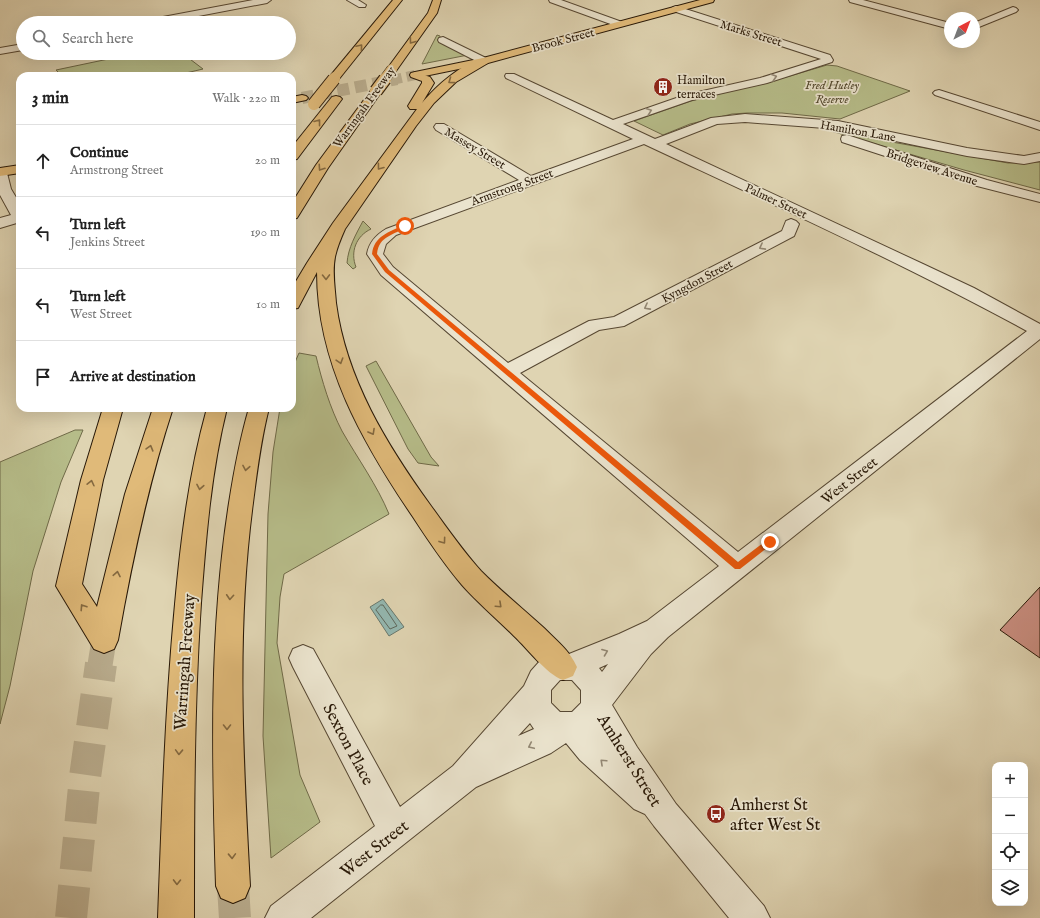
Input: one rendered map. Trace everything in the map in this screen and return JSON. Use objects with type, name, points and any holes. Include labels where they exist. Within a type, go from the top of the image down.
[{"type":"main road","points":[[306,115],[398,0]]},
{"type":"main road","name":"Brook Street","points":[[402,136],[399,129],[427,85],[426,79],[416,75],[484,61],[710,0]]},
{"type":"main road","name":"Warringah Freeway","points":[[296,209],[321,168],[432,13],[441,3]]},
{"type":"main road","points":[[296,297],[312,267],[338,226],[402,136],[444,86],[463,72],[484,61]]},
{"type":"main road","name":"Warringah Freeway","points":[[296,151],[344,87]]},
{"type":"main road","points":[[296,136],[301,144]]},
{"type":"main road","points":[[1,172],[16,170]]},
{"type":"main road","points":[[338,226],[326,258],[327,295],[330,324],[343,369],[372,432],[411,496],[460,564],[495,601],[566,667]]},
{"type":"main road","points":[[112,412],[92,480],[69,586],[104,640],[123,546],[155,429],[161,412]]},
{"type":"main road","name":"Warringah Freeway","points":[[176,918],[178,773],[183,649],[195,520],[209,438],[216,412]]},
{"type":"main road","points":[[233,886],[227,741],[227,657],[230,597],[237,520],[253,429],[258,412]]},
{"type":"street","points":[[184,16],[267,0]]},
{"type":"street","points":[[351,0],[362,5]]},
{"type":"street","points":[[553,0],[619,24]]},
{"type":"street","points":[[853,0],[944,24]]},
{"type":"street","name":"Marks Street","points":[[612,124],[689,97],[763,81],[828,60],[826,57],[676,9]]},
{"type":"street","points":[[980,24],[1013,10]]},
{"type":"street","points":[[443,40],[484,61]]},
{"type":"street","points":[[0,51],[16,48]]},
{"type":"street","name":"Palmer Street","points":[[510,76],[955,286],[1040,331]]},
{"type":"street","points":[[939,93],[1040,126]]},
{"type":"street","name":"Hamilton Lane","points":[[649,141],[715,121],[745,118],[838,125],[967,152],[1024,160],[1040,157]]},
{"type":"street","name":"Massey Street","points":[[440,127],[530,181]]},
{"type":"street","name":"Bridgeview Avenue","points":[[825,132],[982,183],[1040,198]]},
{"type":"street","name":"Armstrong Street","points":[[506,372],[387,271],[375,254],[376,246],[381,238],[405,226],[530,181],[649,141]]},
{"type":"street","points":[[1,172],[4,189],[16,210]]},
{"type":"street","name":"Kyngdon Street","points":[[506,372],[595,325],[618,322],[789,233],[791,224],[807,216]]},
{"type":"street","points":[[0,223],[16,218]]},
{"type":"street","name":"West Street","points":[[597,703],[640,647],[658,628],[1040,331]]},
{"type":"street","points":[[506,372],[737,566]]},
{"type":"street","name":"West Street","points":[[566,667],[629,643],[658,628]]},
{"type":"street","name":"Sexton Place","points":[[304,658],[395,831]]},
{"type":"street","points":[[566,667],[582,672],[592,681],[597,693],[597,703],[590,718],[579,725],[568,727],[554,724],[541,713],[536,704],[536,693],[542,677],[551,670],[566,667]]},
{"type":"street","name":"West Street","points":[[283,918],[464,777],[536,693]]},
{"type":"street","name":"Amherst Street","points":[[597,703],[626,758],[664,814],[752,918]]},
{"type":"street","name":"West Street","points":[[464,777],[540,742],[568,727]]},
{"type":"street","name":"Amherst Street","points":[[568,727],[619,776],[664,814]]},
{"type":"green space","points":[[437,35],[440,36],[440,41],[468,55],[422,64]]},
{"type":"green space","points":[[104,60],[191,60],[203,69],[190,72],[58,72],[56,70]]},
{"type":"green space","name":"Fred Hutley Reserve","points":[[827,65],[837,66],[910,91],[840,119],[782,113],[732,114],[690,124],[663,135],[634,121],[691,101]]},
{"type":"green space","points":[[831,131],[1008,163],[1040,162],[1040,190],[964,170]]},
{"type":"green space","points":[[363,221],[371,229],[358,240],[354,250],[354,261],[356,267],[353,269],[347,263],[349,252]]},
{"type":"green space","points":[[299,353],[316,356],[327,394],[342,431],[373,482],[389,514],[284,574],[280,597],[277,643],[300,775],[320,822],[271,858],[263,736],[268,514],[273,452],[279,412],[296,412],[296,360]]},
{"type":"green space","points":[[376,361],[431,457],[439,466],[418,463],[408,449],[366,366]]},
{"type":"green space","points":[[75,430],[83,430],[61,482],[33,571],[10,686],[0,724],[0,462]]},
{"type":"water","points":[[383,599],[404,627],[389,636],[370,607]]},
{"type":"building","points":[[1040,587],[1040,658],[1000,630]]},
{"type":"tunnel","points":[[392,80],[415,75]]},
{"type":"tunnel","points":[[392,80],[397,79]]},
{"type":"tunnel","points":[[302,98],[392,80]]},
{"type":"tunnel","points":[[100,665],[104,640]]},
{"type":"tunnel","points":[[71,918],[85,777],[101,664]]},
{"type":"tunnel","points":[[233,886],[235,918]]},
{"type":"place","name":"Hamilton terraces","points":[[663,87]]},
{"type":"place","name":"Amherst St after West St","points":[[716,814]]},
{"type":"route","points":[[405,226],[381,238],[376,246],[375,254],[379,262],[387,271],[737,566],[770,542]]}]
